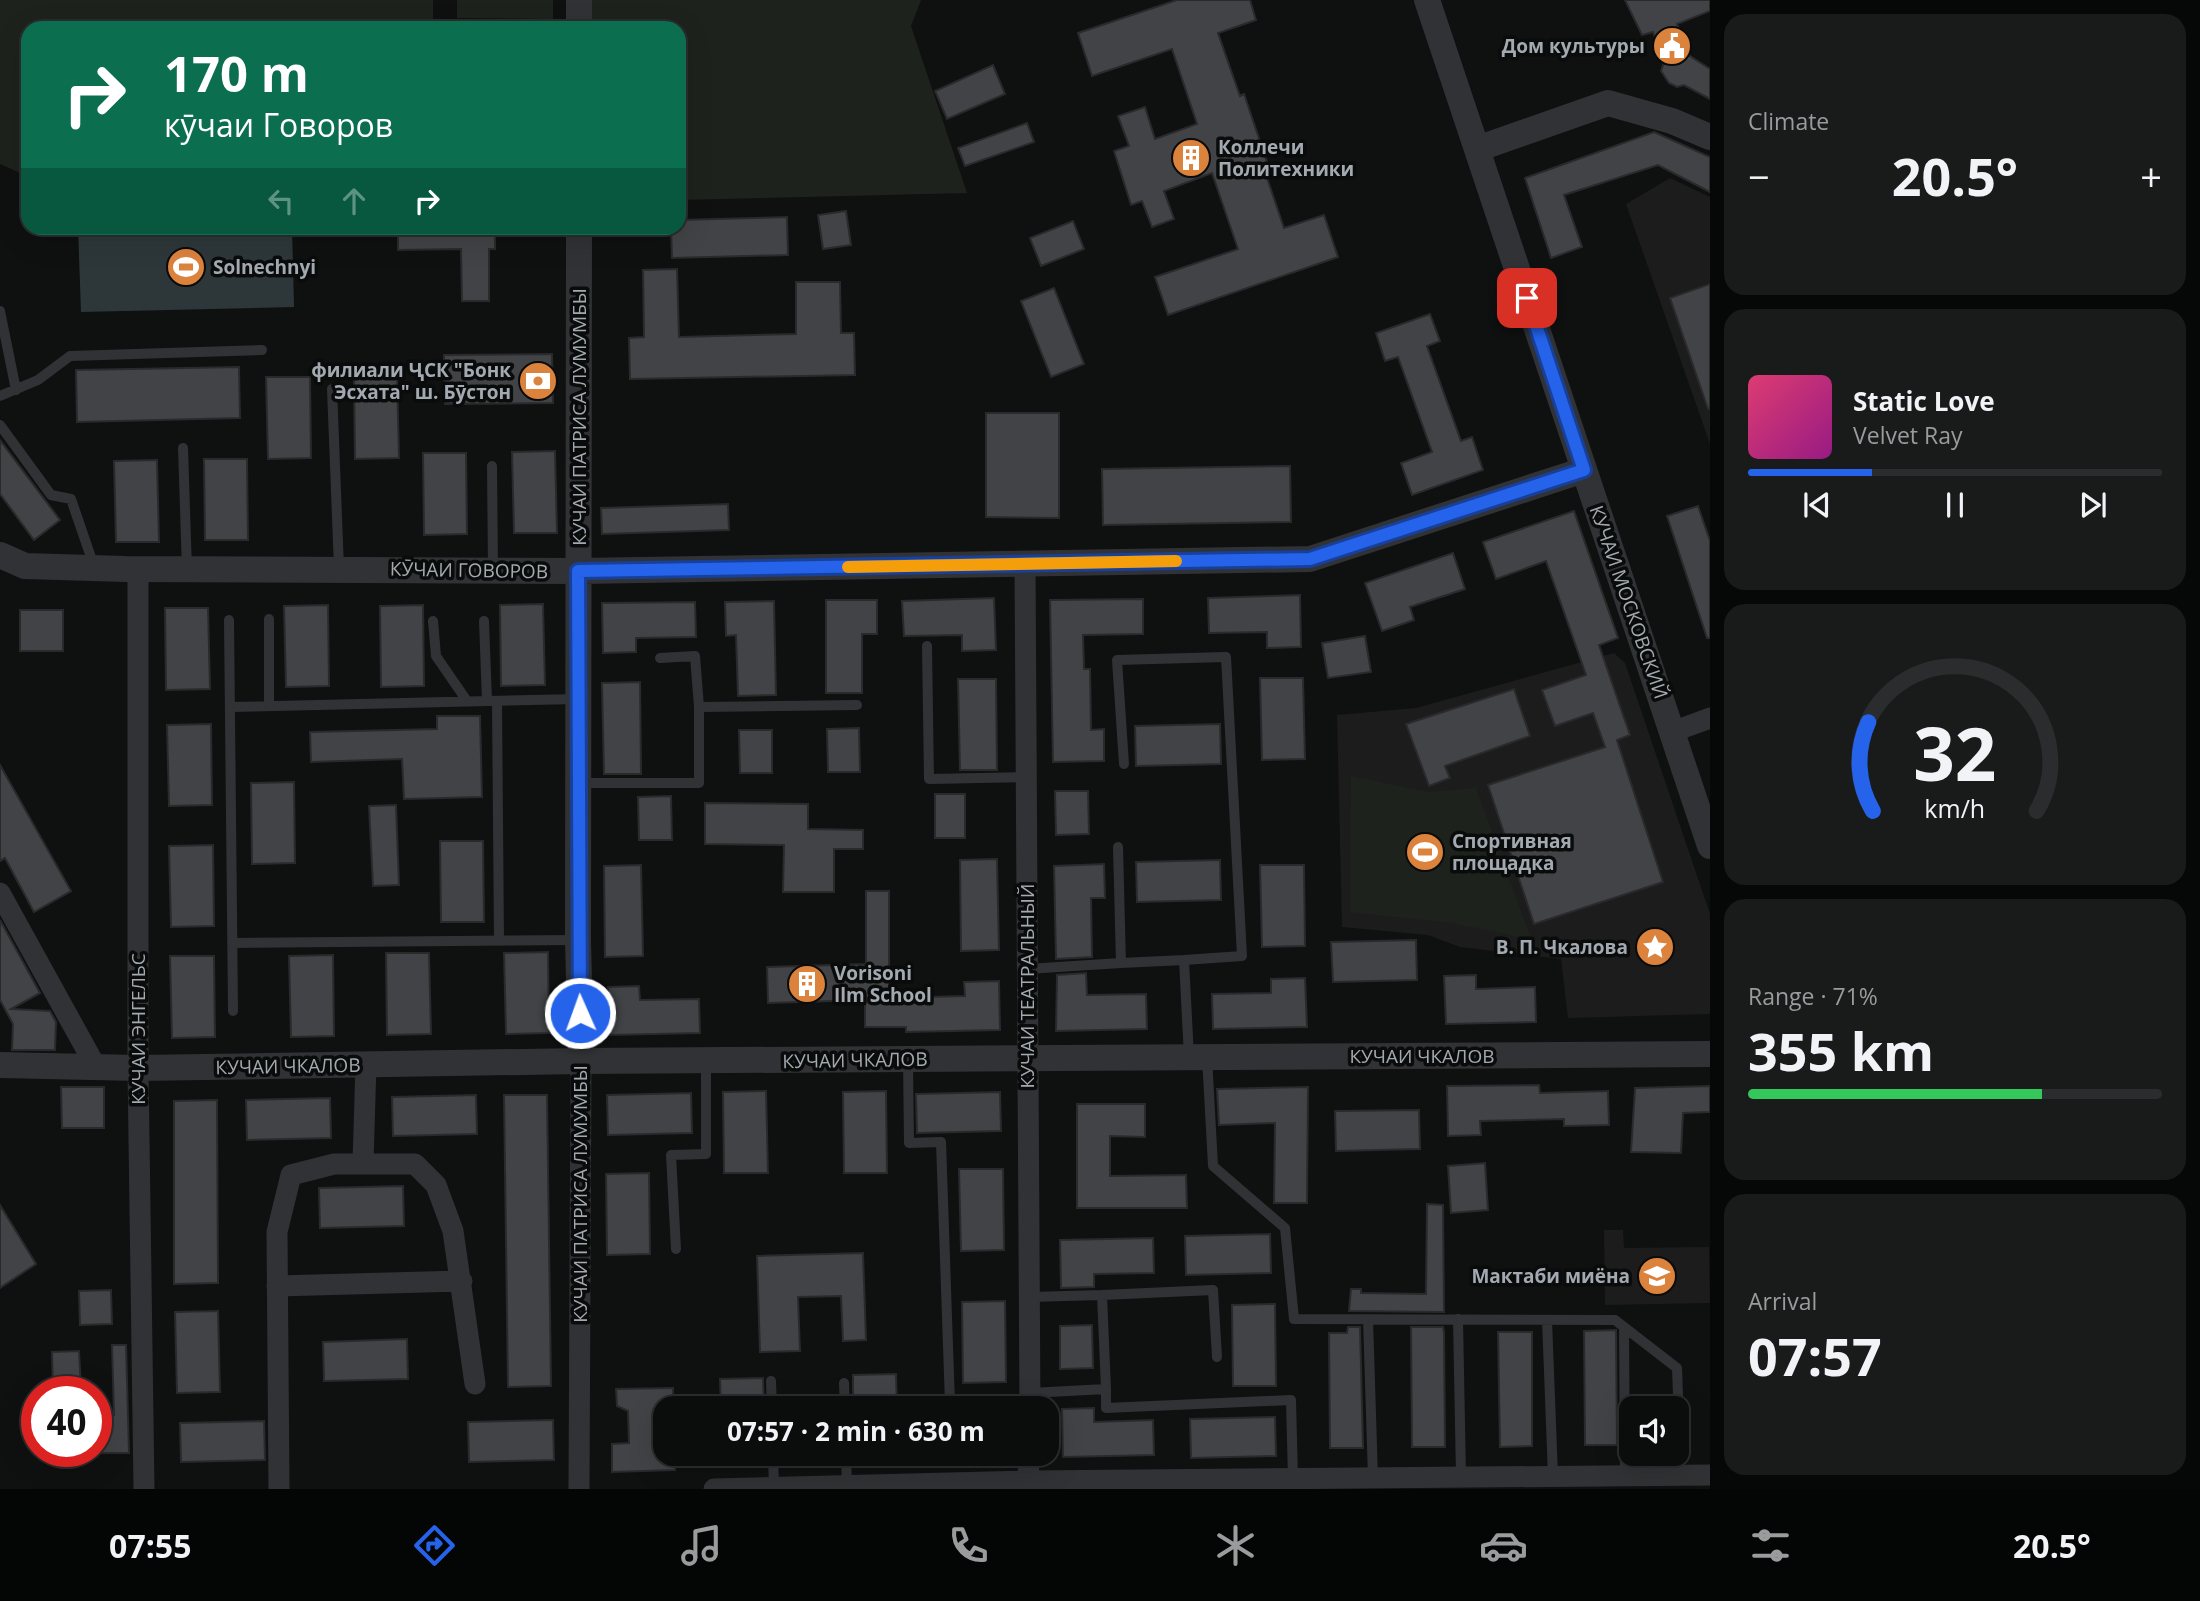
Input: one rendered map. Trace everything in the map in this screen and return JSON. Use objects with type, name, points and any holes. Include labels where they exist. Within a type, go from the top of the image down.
[{"type":"street","points":[[579,0],[579,21]]},
{"type":"street","name":"КУЧАИ МОСКОВСКИЙ","points":[[1427,0],[1710,846]]},
{"type":"street","points":[[1477,149],[1608,103],[1672,121],[1710,137]]},
{"type":"street","name":"КУЧАИ ПАТРИСА ЛУМУМБЫ","points":[[579,235],[579,1489]]},
{"type":"street","name":"КӮЧАИ ГОВОРОВ","points":[[0,555],[25,566],[138,570],[338,568],[578,571],[1310,559],[1584,470]]},
{"type":"street","name":"КУЧАИ ТЕАТРАЛЬНЫЙ","points":[[1025,564],[1030,1396]]},
{"type":"street","name":"КУЧАИ ЭНГЕЛЬС","points":[[138,570],[138,1068],[144,1489]]},
{"type":"street","points":[[1672,732],[1710,718]]},
{"type":"street","points":[[0,893],[96,1068]]},
{"type":"street","name":"КУЧАИ ЧКАЛОВ","points":[[0,1066],[138,1068],[581,1060],[706,1062],[1710,1054]]},
{"type":"street","points":[[363,1163],[366,1064]]},
{"type":"street","points":[[279,1489],[277,1232],[291,1175],[334,1164],[415,1164],[436,1185],[453,1231],[475,1384]]},
{"type":"street","points":[[277,1286],[462,1281]]},
{"type":"street","points":[[1028,1485],[1029,1466]]},
{"type":"street","points":[[714,1489],[1710,1475]]},
{"type":"lane","points":[[0,311],[16,390]]},
{"type":"lane","points":[[0,396],[38,380],[70,356],[262,351]]},
{"type":"lane","points":[[332,389],[338,568]]},
{"type":"lane","points":[[0,425],[51,495],[71,499],[95,568]]},
{"type":"lane","points":[[183,448],[187,570]]},
{"type":"lane","points":[[492,466],[493,570]]},
{"type":"lane","points":[[269,619],[269,706]]},
{"type":"lane","points":[[229,620],[233,1011]]},
{"type":"lane","points":[[433,621],[436,656],[467,701]]},
{"type":"lane","points":[[484,621],[492,701],[499,941]]},
{"type":"lane","points":[[927,646],[929,779],[1026,777]]},
{"type":"lane","points":[[579,783],[699,783],[695,656],[660,658]]},
{"type":"lane","points":[[1027,969],[1242,956],[1226,657],[1117,660],[1124,764]]},
{"type":"lane","points":[[230,706],[578,699]]},
{"type":"lane","points":[[698,707],[857,705]]},
{"type":"lane","points":[[1118,847],[1121,963]]},
{"type":"lane","points":[[232,943],[578,940]]},
{"type":"lane","points":[[1184,960],[1213,1166],[1285,1228],[1294,1319],[1615,1320],[1677,1368],[1678,1396]]},
{"type":"lane","points":[[908,1060],[909,1143],[941,1142],[950,1396]]},
{"type":"lane","points":[[676,1249],[671,1156],[706,1154],[706,1062]]},
{"type":"lane","points":[[1029,1297],[1213,1290],[1217,1357]]},
{"type":"lane","points":[[1102,1294],[1106,1408],[1291,1400],[1293,1479]]},
{"type":"lane","points":[[1368,1319],[1373,1478]]},
{"type":"lane","points":[[1458,1320],[1461,1477]]},
{"type":"lane","points":[[1547,1320],[1553,1476]]},
{"type":"lane","points":[[1624,1327],[1625,1476]]},
{"type":"lane","points":[[771,1381],[772,1396]]},
{"type":"lane","points":[[844,1383],[844,1396]]},
{"type":"lane","points":[[1059,1397],[1106,1389]]},
{"type":"lane","points":[[773,1466],[774,1488]]},
{"type":"lane","points":[[846,1466],[847,1487]]},
{"type":"shaded area","points":[[0,0],[433,0],[433,21],[21,21],[21,173],[0,164]]},
{"type":"shaded area","points":[[457,0],[553,0],[553,19],[457,18]]},
{"type":"shaded area","points":[[590,0],[921,0],[911,26],[967,193],[686,200],[686,21],[590,21]]},
{"type":"shaded area","points":[[1670,178],[1710,197],[1710,444],[1626,204]]},
{"type":"shaded area","name":"Solnechnyi","points":[[78,235],[292,235],[294,307],[81,312]]},
{"type":"shaded area","points":[[1614,653],[1625,663],[1710,914],[1710,1014],[1568,1018],[1561,959],[1460,947],[1428,935],[1342,927],[1337,715],[1416,708]]},
{"type":"shaded area","name":"Спортивная площадка","points":[[1351,776],[1428,792],[1476,788],[1531,939],[1452,923],[1350,912]]},
{"type":"shaded area","name":"Мактаби миёна","points":[[1604,1230],[1623,1230],[1624,1248],[1709,1247],[1710,1303],[1605,1305]]},
{"type":"building","name":"Коллечи Политехники","points":[[1177,0],[1250,0],[1256,20],[1218,33],[1240,96],[1244,94],[1268,165],[1263,166],[1284,228],[1324,215],[1338,257],[1168,315],[1155,277],[1238,249],[1212,173],[1164,191],[1174,219],[1152,227],[1142,201],[1131,205],[1114,151],[1129,146],[1118,116],[1145,107],[1155,139],[1197,124],[1172,49],[1092,76],[1078,33]]},
{"type":"building","name":"Дом культуры","points":[[1625,0],[1710,0],[1710,11],[1677,24],[1690,56],[1710,69],[1710,99],[1684,85],[1677,87],[1669,83],[1661,71],[1664,62],[1653,32],[1642,35]]},
{"type":"building","points":[[993,65],[1005,94],[947,119],[935,91]]},
{"type":"building","points":[[1027,123],[1034,142],[965,166],[958,148]]},
{"type":"building","points":[[1654,132],[1710,157],[1710,192],[1658,165],[1564,195],[1582,247],[1551,258],[1525,178]]},
{"type":"building","points":[[846,211],[851,245],[823,249],[818,215]]},
{"type":"building","points":[[787,217],[788,255],[672,258],[671,235],[686,235],[686,220]]},
{"type":"building","points":[[1073,221],[1084,249],[1041,266],[1030,238]]},
{"type":"building","points":[[398,235],[495,235],[495,249],[489,249],[489,301],[462,301],[461,249],[398,250]]},
{"type":"building","points":[[677,269],[679,337],[796,334],[796,282],[840,282],[841,333],[854,333],[855,375],[630,379],[629,338],[644,337],[643,270]]},
{"type":"building","points":[[1710,284],[1710,409],[1708,409],[1670,298]]},
{"type":"building","points":[[1054,288],[1084,364],[1051,377],[1021,301]]},
{"type":"building","points":[[1430,314],[1440,341],[1427,346],[1461,441],[1472,437],[1483,470],[1412,495],[1401,463],[1432,452],[1398,357],[1385,361],[1376,333]]},
{"type":"building","points":[[552,354],[553,403],[445,404],[444,355]]},
{"type":"building","points":[[239,367],[240,418],[77,422],[76,370]]},
{"type":"building","points":[[266,377],[310,377],[311,458],[268,459]]},
{"type":"building","points":[[397,377],[399,458],[355,459],[354,378]]},
{"type":"building","points":[[986,413],[1059,413],[1059,518],[986,517]]},
{"type":"building","points":[[0,440],[60,520],[34,540],[0,494]]},
{"type":"building","points":[[555,451],[557,533],[514,533],[512,452]]},
{"type":"building","points":[[423,453],[466,453],[467,534],[424,535]]},
{"type":"building","points":[[204,459],[247,459],[248,540],[205,540]]},
{"type":"building","points":[[157,460],[159,542],[116,542],[114,461]]},
{"type":"building","points":[[1290,466],[1291,522],[1103,525],[1102,469]]},
{"type":"building","points":[[728,504],[729,530],[602,534],[601,508]]},
{"type":"building","points":[[1698,506],[1710,541],[1710,638],[1707,638],[1667,516]]},
{"type":"building","points":[[1574,511],[1618,638],[1599,645],[1630,735],[1617,740],[1663,882],[1534,924],[1488,785],[1605,747],[1593,713],[1555,726],[1542,690],[1586,675],[1546,561],[1496,579],[1483,542]]},
{"type":"building","points":[[1453,553],[1465,589],[1410,607],[1414,620],[1382,631],[1365,583]]},
{"type":"building","points":[[1300,595],[1301,647],[1267,648],[1267,632],[1209,633],[1208,598]]},
{"type":"building","points":[[994,598],[996,650],[962,651],[962,635],[904,636],[902,601]]},
{"type":"building","points":[[1143,599],[1143,634],[1083,635],[1084,669],[1090,669],[1091,730],[1104,729],[1104,761],[1053,762],[1050,600]]},
{"type":"building","points":[[826,600],[877,600],[877,634],[862,634],[862,693],[826,693]]},
{"type":"building","points":[[774,601],[776,695],[738,696],[736,635],[726,636],[725,602]]},
{"type":"building","points":[[695,602],[696,637],[636,638],[636,652],[603,653],[602,603]]},
{"type":"building","points":[[543,604],[545,685],[501,686],[500,605]]},
{"type":"building","points":[[328,605],[329,686],[286,687],[284,606]]},
{"type":"building","points":[[423,605],[424,686],[381,687],[380,606]]},
{"type":"building","points":[[165,608],[208,608],[210,689],[166,690]]},
{"type":"building","points":[[20,610],[63,610],[63,651],[20,651]]},
{"type":"building","points":[[1365,636],[1371,672],[1328,678],[1322,643]]},
{"type":"building","points":[[1260,678],[1303,678],[1305,759],[1262,760]]},
{"type":"building","points":[[958,679],[996,679],[997,770],[960,770]]},
{"type":"building","points":[[640,682],[641,774],[604,774],[602,683]]},
{"type":"building","points":[[1514,689],[1530,736],[1445,766],[1450,778],[1429,786],[1406,724]]},
{"type":"building","points":[[437,716],[480,716],[482,797],[404,799],[402,759],[311,762],[310,732],[437,729]]},
{"type":"building","points":[[211,724],[212,805],[169,806],[167,725]]},
{"type":"building","points":[[1220,724],[1221,764],[1136,766],[1135,726]]},
{"type":"building","points":[[859,728],[860,772],[828,772],[827,729]]},
{"type":"building","points":[[739,730],[772,730],[772,773],[740,773]]},
{"type":"building","points":[[0,765],[71,891],[34,912],[5,858],[0,861]]},
{"type":"building","points":[[294,782],[295,863],[252,864],[251,783]]},
{"type":"building","points":[[1055,791],[1088,791],[1089,834],[1056,835]]},
{"type":"building","points":[[935,794],[965,794],[965,838],[935,838]]},
{"type":"building","points":[[671,796],[672,840],[639,840],[638,797]]},
{"type":"building","points":[[705,803],[808,804],[808,829],[863,830],[863,849],[834,849],[834,892],[783,892],[784,845],[705,844]]},
{"type":"building","points":[[396,805],[399,885],[373,886],[369,806]]},
{"type":"building","points":[[440,841],[483,841],[484,922],[441,922]]},
{"type":"building","points":[[213,845],[214,926],[171,927],[169,846]]},
{"type":"building","points":[[997,859],[999,950],[961,951],[960,860]]},
{"type":"building","points":[[1220,860],[1221,900],[1137,902],[1136,862]]},
{"type":"building","points":[[1104,864],[1105,898],[1091,898],[1092,957],[1056,959],[1054,866]]},
{"type":"building","points":[[641,865],[643,956],[605,957],[604,866]]},
{"type":"building","points":[[1260,865],[1304,865],[1305,946],[1262,947]]},
{"type":"building","points":[[866,891],[889,891],[889,998],[965,996],[964,982],[999,981],[1000,1030],[906,1032],[906,1027],[865,1027],[865,1000],[768,1003],[767,967],[866,964]]},
{"type":"building","points":[[0,920],[40,993],[11,1009],[50,1011],[56,1022],[55,1050],[12,1050],[13,1024],[0,1000]]},
{"type":"building","points":[[1416,940],[1417,980],[1333,982],[1331,942]]},
{"type":"building","points":[[548,952],[549,1033],[506,1034],[504,953]]},
{"type":"building","points":[[386,953],[429,953],[431,1034],[387,1035]]},
{"type":"building","points":[[333,955],[334,1036],[291,1037],[289,956]]},
{"type":"building","points":[[170,956],[214,956],[215,1037],[172,1038]]},
{"type":"building","points":[[1086,973],[1087,995],[1146,994],[1147,1029],[1056,1031],[1057,975]]},
{"type":"building","points":[[1476,975],[1476,989],[1535,987],[1536,1022],[1446,1024],[1444,976]]},
{"type":"building","points":[[1305,978],[1307,1027],[1213,1029],[1212,994],[1271,993],[1271,979]]},
{"type":"building","points":[[639,986],[640,1000],[699,999],[700,1033],[609,1035],[608,987]]},
{"type":"building","points":[[1539,1085],[1540,1093],[1608,1091],[1609,1125],[1564,1126],[1564,1119],[1480,1121],[1481,1135],[1448,1136],[1447,1086]]},
{"type":"building","points":[[1710,1086],[1710,1112],[1683,1113],[1681,1153],[1631,1152],[1635,1088]]},
{"type":"building","points":[[61,1087],[104,1087],[104,1128],[62,1128]]},
{"type":"building","points":[[1308,1087],[1307,1203],[1274,1203],[1275,1123],[1219,1125],[1217,1089]]},
{"type":"building","points":[[766,1091],[768,1173],[724,1173],[723,1092]]},
{"type":"building","points":[[886,1091],[887,1173],[844,1173],[843,1092]]},
{"type":"building","points":[[1000,1092],[1001,1131],[917,1133],[916,1094]]},
{"type":"building","points":[[691,1093],[692,1133],[608,1135],[607,1095]]},
{"type":"building","points":[[476,1095],[477,1134],[393,1136],[392,1097]]},
{"type":"building","points":[[504,1095],[547,1095],[551,1386],[508,1387]]},
{"type":"building","points":[[330,1098],[331,1138],[247,1140],[246,1100]]},
{"type":"building","points":[[217,1100],[218,1283],[174,1284],[174,1101]]},
{"type":"building","points":[[1077,1104],[1145,1104],[1145,1137],[1110,1136],[1110,1176],[1186,1175],[1187,1208],[1077,1208]]},
{"type":"building","points":[[1419,1110],[1420,1149],[1336,1151],[1335,1111]]},
{"type":"building","points":[[1485,1163],[1488,1210],[1451,1213],[1448,1166]]},
{"type":"building","points":[[959,1169],[1003,1169],[1004,1250],[961,1251]]},
{"type":"building","points":[[649,1173],[650,1254],[607,1255],[606,1174]]},
{"type":"building","points":[[403,1186],[404,1226],[320,1228],[319,1188]]},
{"type":"building","points":[[1427,1204],[1443,1205],[1444,1312],[1349,1311],[1351,1289],[1361,1289],[1361,1293],[1426,1294]]},
{"type":"building","points":[[0,1205],[36,1264],[0,1288]]},
{"type":"building","points":[[1270,1234],[1271,1273],[1186,1275],[1185,1236]]},
{"type":"building","points":[[1153,1238],[1154,1273],[1094,1274],[1094,1287],[1061,1288],[1060,1240]]},
{"type":"building","points":[[863,1253],[866,1340],[843,1341],[841,1296],[798,1297],[800,1351],[760,1352],[757,1256]]},
{"type":"building","points":[[111,1290],[112,1324],[80,1325],[79,1291]]},
{"type":"building","points":[[1005,1301],[1006,1382],[963,1383],[962,1302]]},
{"type":"building","points":[[1275,1304],[1276,1386],[1233,1386],[1232,1305]]},
{"type":"building","points":[[218,1311],[220,1392],[177,1393],[175,1312]]},
{"type":"building","points":[[1092,1325],[1093,1368],[1060,1369],[1060,1326]]},
{"type":"building","points":[[1348,1327],[1360,1327],[1363,1448],[1330,1448],[1329,1333],[1347,1333]]},
{"type":"building","points":[[1411,1327],[1443,1327],[1445,1447],[1412,1447]]},
{"type":"building","points":[[1616,1330],[1617,1445],[1585,1445],[1584,1331]]},
{"type":"building","points":[[1498,1332],[1532,1332],[1532,1446],[1500,1447]]},
{"type":"building","points":[[407,1339],[408,1379],[324,1381],[323,1342]]},
{"type":"building","points":[[112,1345],[126,1345],[129,1453],[112,1453]]},
{"type":"building","points":[[79,1351],[80,1376],[53,1376],[52,1352]]},
{"type":"building","points":[[896,1374],[897,1396],[853,1396],[853,1375]]},
{"type":"building","points":[[763,1378],[764,1396],[721,1396],[720,1379]]},
{"type":"building","points":[[673,1388],[673,1396],[653,1396],[653,1466],[675,1466],[675,1470],[612,1472],[612,1444],[629,1443],[628,1411],[617,1406],[616,1389]]},
{"type":"building","points":[[1094,1408],[1094,1422],[1153,1420],[1154,1455],[1063,1457],[1062,1409]]},
{"type":"building","points":[[1275,1417],[1276,1456],[1191,1458],[1190,1419]]},
{"type":"building","points":[[553,1420],[554,1460],[469,1462],[468,1422]]},
{"type":"building","points":[[264,1421],[265,1460],[181,1462],[180,1423]]},
{"type":"slow traffic","points":[[848,567],[1176,561]]},
{"type":"place","name":"Дом культуры","points":[[1672,46]]},
{"type":"place","name":"Коллечи Политехники","points":[[1191,158]]},
{"type":"place","name":"Solnechnyi","points":[[186,267]]},
{"type":"place","name":"филиали ҶСК \"Бонк Эсхата\" ш. Бӯстон","points":[[538,381]]},
{"type":"place","name":"Спортивная площадка","points":[[1425,852]]},
{"type":"place","name":"В. П. Чкалова","points":[[1655,947]]},
{"type":"place","name":"Vorisoni Ilm School","points":[[807,984]]},
{"type":"place","name":"Мактаби миёна","points":[[1657,1276]]},
{"type":"route","points":[[580,1013],[578,571],[1310,559],[1584,470],[1527,298]]}]
